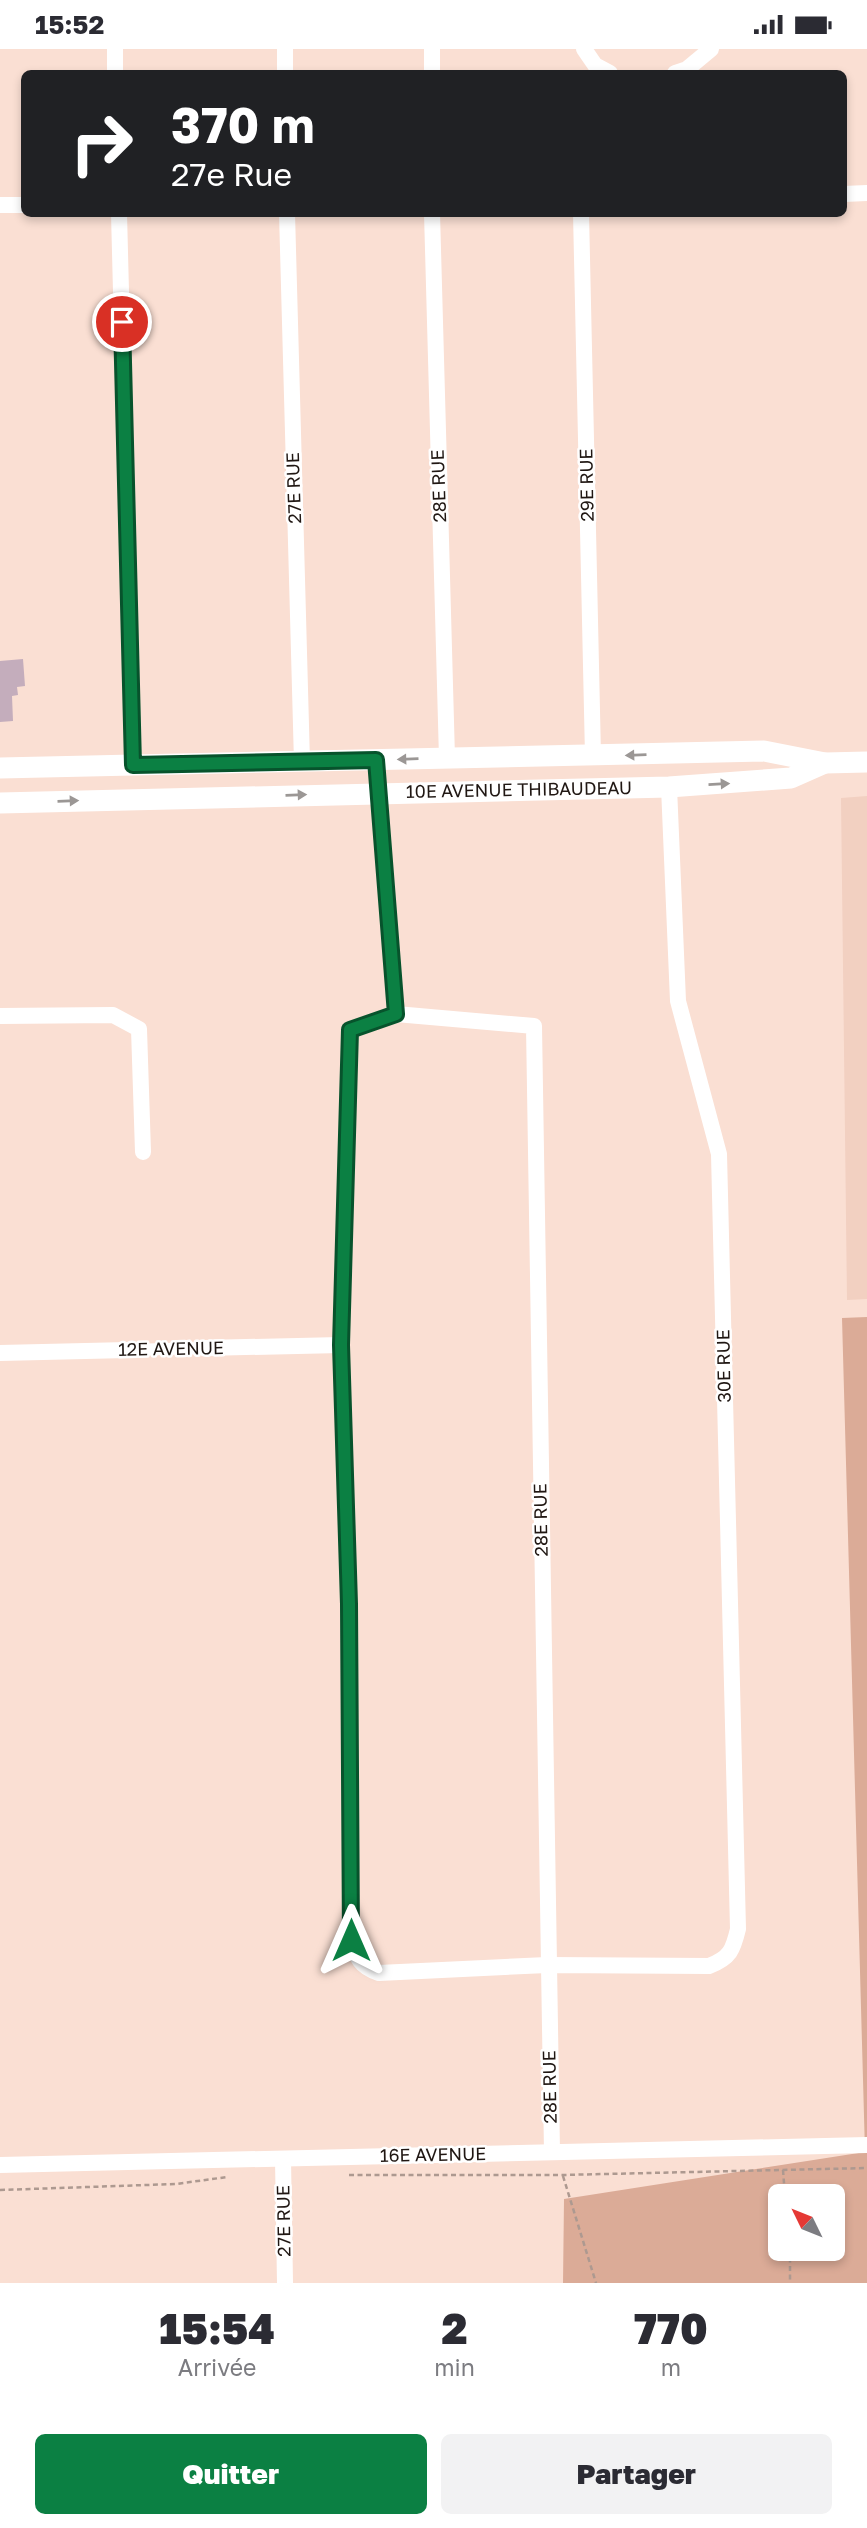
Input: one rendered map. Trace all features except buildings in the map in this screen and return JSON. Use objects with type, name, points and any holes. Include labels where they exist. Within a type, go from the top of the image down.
[{"type":"street","points":[[114,49],[115,70]]},
{"type":"street","points":[[285,49],[285,70]]},
{"type":"street","points":[[432,49],[432,70]]},
{"type":"street","points":[[584,49],[595,65],[604,70]]},
{"type":"street","points":[[684,70],[711,49]]},
{"type":"street","points":[[847,194],[867,193]]},
{"type":"street","points":[[0,205],[21,205]]},
{"type":"street","points":[[119,217],[133,765]]},
{"type":"street","name":"27E RUE","points":[[287,217],[302,762]]},
{"type":"street","name":"28E RUE","points":[[432,217],[447,758]]},
{"type":"street","name":"29E RUE","points":[[581,217],[593,756]]},
{"type":"street","name":"10E AVENUE THIBAUDEAU","points":[[0,768],[764,751],[825,763],[867,762]]},
{"type":"street","points":[[376,760],[396,1014],[350,1030],[341,1345],[349,1604],[351,1940],[357,1959],[367,1969],[379,1973],[547,1965]]},
{"type":"street","name":"10E AVENUE THIBAUDEAU","points":[[0,803],[669,787],[791,778],[825,763]]},
{"type":"street","name":"30E RUE","points":[[547,1965],[709,1966],[725,1960],[733,1951],[738,1930],[719,1154],[678,1001],[669,787]]},
{"type":"street","name":"28E RUE","points":[[396,1014],[534,1026],[552,2152]]},
{"type":"street","points":[[0,1016],[113,1015],[139,1030],[143,1152]]},
{"type":"street","name":"12E AVENUE","points":[[0,1353],[341,1345]]},
{"type":"street","name":"16E AVENUE","points":[[0,2165],[867,2145]]},
{"type":"street","name":"27E RUE","points":[[283,2159],[285,2283]]},
{"type":"path","points":[[343,2174],[439,2177],[867,2168]]},
{"type":"path","points":[[783,2170],[784,2184]]},
{"type":"path","points":[[562,2175],[596,2283]]},
{"type":"path","points":[[0,2190],[176,2184],[237,2176]]},
{"type":"path","points":[[790,2261],[790,2283]]},
{"type":"shaded area","points":[[867,796],[867,1299],[847,1300],[841,798]]},
{"type":"shaded area","points":[[867,1317],[867,2283],[563,2283],[564,2199],[865,2152],[842,1318]]},
{"type":"route","points":[[122,322],[133,765],[376,760],[396,1014],[350,1030],[341,1345],[349,1604],[351,1940]]}]
